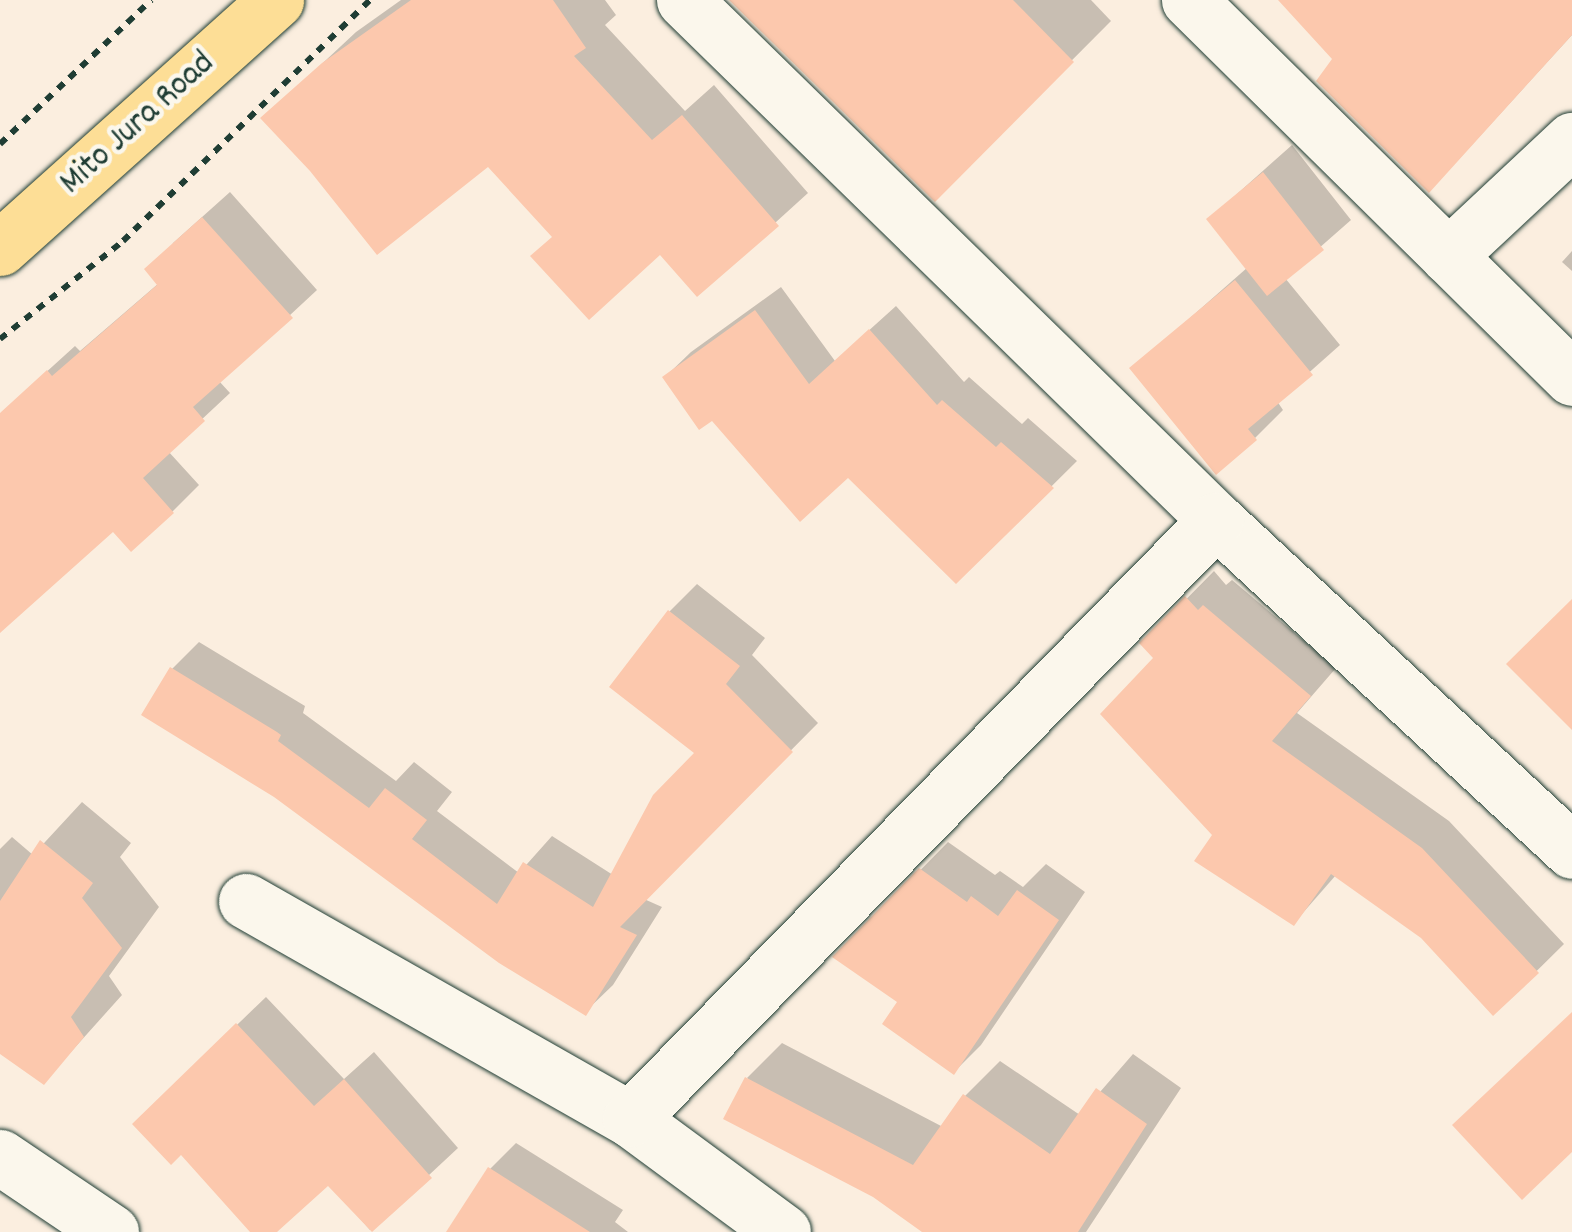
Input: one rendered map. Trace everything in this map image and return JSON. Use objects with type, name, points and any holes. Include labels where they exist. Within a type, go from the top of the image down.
[{"type":"main road","name":"Mito Jura Road","points":[[0,248],[276,0]]},
{"type":"street","points":[[684,0],[1216,520],[1572,851]]},
{"type":"street","points":[[1189,0],[1572,378]]},
{"type":"street","points":[[1448,256],[1572,140]]},
{"type":"street","points":[[630,1119],[1216,520]]},
{"type":"street","points":[[246,900],[630,1119],[782,1232]]},
{"type":"street","points":[[0,1157],[111,1232]]},
{"type":"path","points":[[0,144],[151,0]]},
{"type":"path","points":[[0,339],[123,241],[370,0]]},
{"type":"building","points":[[411,0],[553,0],[586,48],[574,56],[652,140],[682,115],[779,226],[697,297],[660,255],[589,320],[530,256],[552,237],[488,167],[377,255],[310,171],[260,118],[322,63]]},
{"type":"building","points":[[729,0],[1013,0],[1074,62],[935,202]]},
{"type":"building","points":[[1278,0],[1572,0],[1572,35],[1429,193],[1316,81],[1332,59]]},
{"type":"building","points":[[1263,172],[1324,250],[1267,296],[1206,219]]},
{"type":"building","points":[[202,217],[293,318],[193,407],[205,421],[143,478],[174,513],[131,552],[113,532],[0,633],[0,413],[47,370],[52,376],[157,285],[144,269]]},
{"type":"building","points":[[1235,280],[1313,375],[1248,429],[1257,440],[1216,475],[1129,368]]},
{"type":"building","points":[[755,310],[809,384],[869,329],[937,405],[942,400],[996,447],[1001,442],[1054,488],[956,584],[848,478],[800,522],[712,421],[699,430],[662,377]]},
{"type":"building","points":[[1185,596],[1198,610],[1203,605],[1311,696],[1272,741],[1422,848],[1539,973],[1493,1016],[1421,938],[1331,874],[1294,926],[1194,861],[1212,835],[1100,714],[1153,658],[1139,643]]},
{"type":"building","points":[[1572,599],[1572,730],[1506,664]]},
{"type":"building","points":[[668,610],[740,666],[726,684],[793,752],[620,927],[637,935],[586,1016],[499,963],[274,797],[141,715],[170,667],[277,732],[281,735],[278,741],[369,808],[385,788],[427,820],[412,839],[497,904],[523,862],[593,907],[653,795],[694,753],[609,687]]},
{"type":"building","points":[[40,840],[93,883],[82,898],[122,948],[71,1017],[84,1037],[44,1085],[0,1054],[0,901]]},
{"type":"building","points":[[919,868],[967,902],[971,896],[998,916],[1017,890],[1059,920],[954,1075],[882,1024],[897,1002],[832,957]]},
{"type":"building","points":[[1572,1012],[1572,1152],[1522,1200],[1452,1125]]},
{"type":"building","points":[[236,1023],[314,1106],[344,1079],[432,1178],[372,1232],[328,1186],[277,1232],[250,1232],[181,1155],[171,1165],[132,1124]]},
{"type":"building","points":[[745,1077],[913,1165],[963,1094],[1050,1154],[1096,1088],[1147,1124],[1078,1232],[922,1232],[873,1197],[723,1119]]},
{"type":"building","points":[[488,1167],[590,1232],[446,1232]]}]
